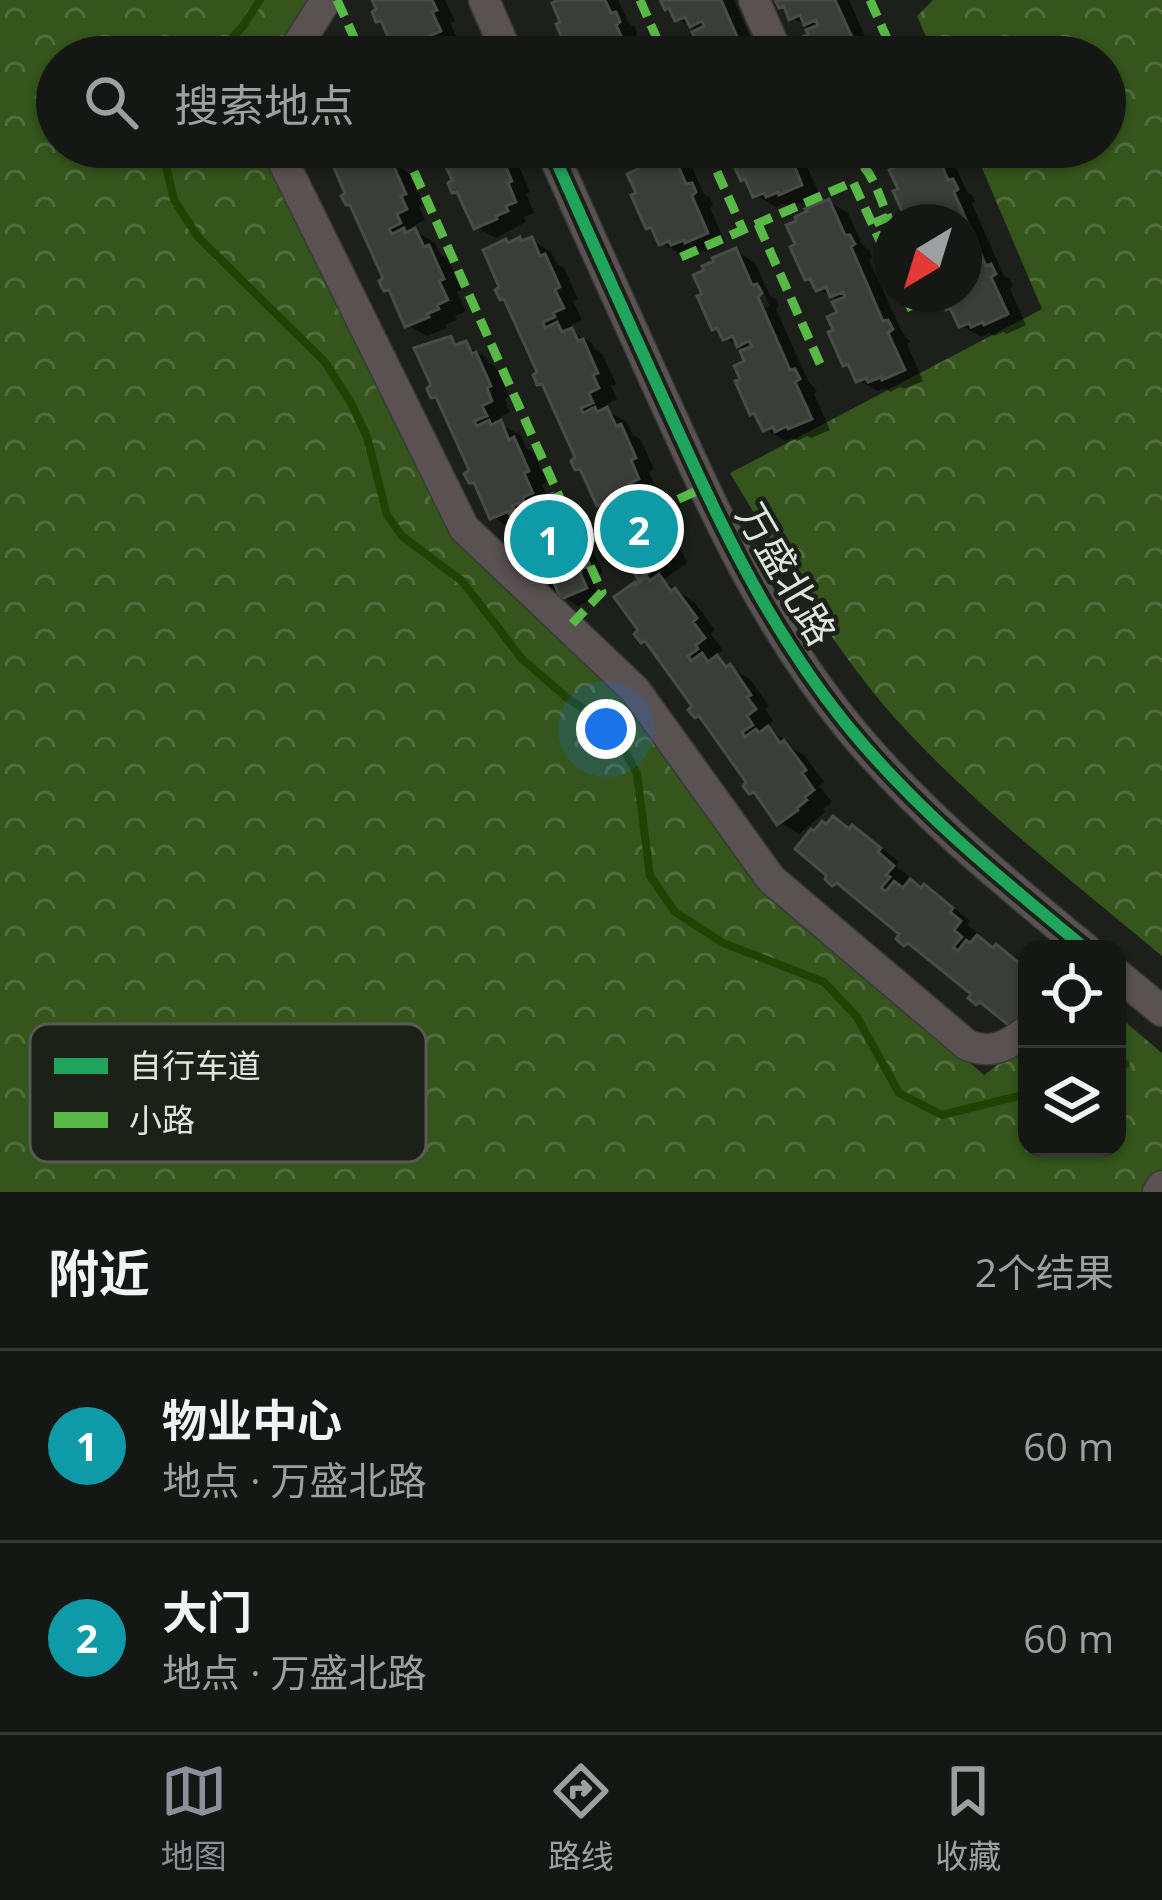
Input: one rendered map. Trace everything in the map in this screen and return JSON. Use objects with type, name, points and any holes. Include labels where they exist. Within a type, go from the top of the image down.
[{"type":"street","points":[[303,36],[326,0]]},
{"type":"street","points":[[484,0],[500,36]]},
{"type":"street","points":[[754,0],[770,36]]},
{"type":"street","points":[[286,168],[464,528],[635,689],[771,879],[967,1045],[985,1051],[998,1049],[1018,1037]]},
{"type":"street","name":"万盛北路","points":[[559,168],[716,515],[764,608],[805,669],[883,767],[987,868],[1075,940]]},
{"type":"street","points":[[1126,981],[1162,1011]]},
{"type":"green space","points":[[0,0],[314,0],[291,36],[36,36],[36,168],[275,168],[452,530],[626,692],[762,884],[984,1075],[1018,1049],[1018,1156],[1126,1156],[1126,1023],[1162,1053],[1162,1170],[1147,1192],[0,1192]]},
{"type":"green space","points":[[933,0],[1162,0],[1162,956],[990,811],[894,717],[827,630],[730,473],[1042,309],[982,168],[1126,168],[1126,36],[926,36],[917,16]]},
{"type":"building","points":[[372,0],[432,0],[441,31],[430,36],[388,36],[381,21],[376,22],[372,12],[376,9]]},
{"type":"building","points":[[605,0],[611,13],[616,12],[621,36],[561,36],[552,3]]},
{"type":"building","points":[[660,0],[721,0],[737,36],[694,36],[692,32],[704,26],[702,21],[690,27],[685,17],[675,21],[669,8],[665,10]]},
{"type":"building","points":[[775,0],[835,0],[852,36],[804,36],[818,25],[816,20],[804,25],[800,15],[789,20],[784,6],[779,8]]},
{"type":"building","points":[[334,168],[395,168],[407,209],[397,214],[401,223],[389,229],[392,234],[415,228],[424,247],[429,245],[444,279],[439,281],[448,300],[437,305],[439,309],[429,317],[405,327],[389,290],[382,288],[379,281],[383,278],[350,205],[341,196],[345,193]]},
{"type":"building","points":[[447,168],[506,168],[516,202],[506,206],[508,211],[497,219],[474,229],[457,192],[452,193],[448,183],[452,180]]},
{"type":"building","points":[[679,168],[686,184],[692,183],[696,192],[692,196],[708,233],[685,243],[659,245],[631,195],[636,193],[627,174],[638,169]]},
{"type":"building","points":[[735,168],[795,168],[802,185],[779,195],[753,197],[745,179],[741,181]]},
{"type":"building","points":[[943,168],[958,189],[954,192],[959,204],[899,204],[893,191],[898,189],[889,170]]},
{"type":"building","points":[[829,199],[845,235],[855,244],[851,247],[874,300],[874,312],[893,329],[888,333],[905,370],[882,380],[856,382],[848,364],[843,366],[828,332],[833,330],[827,317],[837,312],[832,302],[845,297],[843,292],[830,297],[826,287],[816,291],[810,279],[805,280],[790,247],[795,244],[786,225],[805,209]]},
{"type":"building","points":[[520,237],[521,241],[532,237],[560,287],[555,290],[564,308],[543,322],[545,328],[557,322],[562,332],[572,328],[578,341],[583,339],[598,373],[593,375],[599,388],[589,393],[593,403],[581,408],[583,413],[607,407],[616,426],[621,424],[636,458],[631,460],[639,479],[620,496],[597,506],[580,469],[572,464],[575,457],[542,384],[537,385],[533,375],[537,372],[504,299],[495,290],[499,287],[483,250]]},
{"type":"building","points":[[736,248],[752,285],[757,284],[762,293],[758,297],[790,370],[795,369],[800,379],[795,382],[812,419],[788,429],[763,431],[754,413],[750,415],[735,381],[740,379],[734,366],[744,361],[740,351],[752,346],[749,341],[737,347],[733,336],[723,340],[717,328],[712,330],[697,296],[702,294],[693,275],[704,270],[702,266],[712,258]]},
{"type":"building","points":[[982,257],[996,274],[991,277],[1008,314],[984,325],[959,327],[952,312],[982,312]]},
{"type":"building","points":[[451,336],[455,345],[466,341],[472,354],[476,352],[491,386],[487,388],[492,401],[482,406],[487,416],[474,421],[477,426],[501,420],[529,471],[524,473],[533,493],[514,509],[490,519],[474,483],[464,474],[469,470],[436,397],[428,392],[431,385],[414,348]]},
{"type":"building","points":[[644,487],[673,555],[638,580],[604,504]]},
{"type":"building","points":[[553,493],[590,565],[579,570],[587,588],[561,599],[553,581],[542,586],[509,513]]},
{"type":"building","points":[[659,574],[697,618],[693,622],[705,638],[688,656],[691,661],[702,653],[708,662],[717,655],[726,667],[730,664],[751,695],[747,697],[756,709],[747,716],[753,725],[742,732],[745,737],[768,726],[806,770],[802,773],[814,790],[777,825],[754,792],[749,794],[743,786],[746,782],[699,716],[695,718],[688,710],[692,706],[645,641],[641,643],[634,634],[638,630],[614,597],[635,582],[647,577],[650,581]]},
{"type":"building","points":[[833,816],[881,848],[878,852],[894,866],[881,888],[886,891],[894,881],[903,888],[910,879],[921,888],[924,884],[953,908],[950,912],[961,921],[954,930],[962,937],[953,947],[958,951],[977,935],[1018,962],[1018,1020],[1012,1028],[980,1002],[976,1005],[968,998],[971,994],[908,943],[904,946],[896,939],[899,934],[837,883],[832,886],[795,849],[811,829],[822,821],[826,824]]},
{"type":"waterway","points":[[234,36],[260,0]]},
{"type":"waterway","points":[[167,168],[174,200],[198,237],[325,362],[367,437],[387,515],[402,536],[462,581],[522,659],[614,730],[637,774],[650,876],[675,912],[723,943],[824,982],[857,1017],[899,1093],[942,1115],[1018,1096]]},
{"type":"marked path","points":[[337,0],[353,36]]},
{"type":"marked path","points":[[640,0],[656,36]]},
{"type":"marked path","points":[[870,0],[886,36]]},
{"type":"marked path","points":[[412,168],[602,592],[569,627]]},
{"type":"marked path","points":[[715,168],[743,230]]},
{"type":"marked path","points":[[864,168],[888,217],[872,224]]},
{"type":"marked path","points":[[681,257],[853,182],[874,228]]},
{"type":"marked path","points":[[758,224],[821,366]]},
{"type":"marked path","points":[[913,312],[915,316]]},
{"type":"marked path","points":[[580,544],[703,488]]},
{"type":"cycle path","points":[[559,168],[702,484],[790,646],[846,724],[901,786],[1075,940]]},
{"type":"place","name":"大门","points":[[639,529]]},
{"type":"place","name":"物业中心","points":[[549,539]]}]
